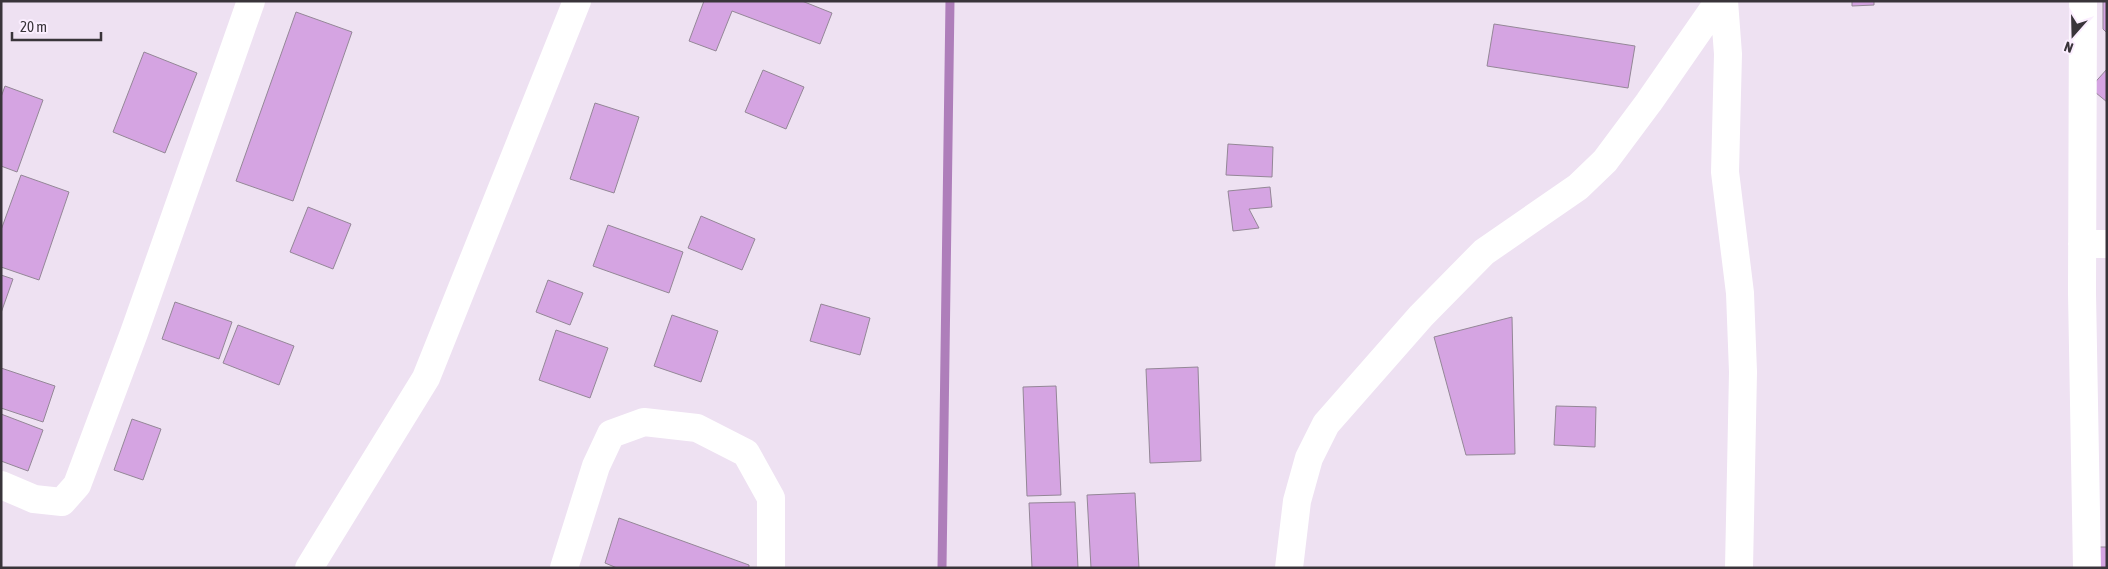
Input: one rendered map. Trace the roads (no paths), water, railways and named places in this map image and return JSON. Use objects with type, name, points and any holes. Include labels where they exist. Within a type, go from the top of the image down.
[{"type":"street","points":[[1,485],[34,499],[62,502],[77,484],[134,333],[251,1]]},
{"type":"street","points":[[309,568],[322,543],[426,378],[577,1]]},
{"type":"street","points":[[1289,568],[1297,501],[1309,458],[1326,424],[1421,316],[1484,252],[1578,187],[1605,161],[1649,102],[1718,1]]},
{"type":"street","points":[[1724,1],[1728,54],[1725,172],[1740,293],[1743,372],[1738,568]]},
{"type":"street","points":[[2083,1],[2095,244],[2082,294],[2087,568]]},
{"type":"street","points":[[564,568],[596,466],[612,434],[644,422],[697,428],[746,453],[771,498],[770,568]]},
{"type":"waterway","points":[[942,568],[950,1]]}]
